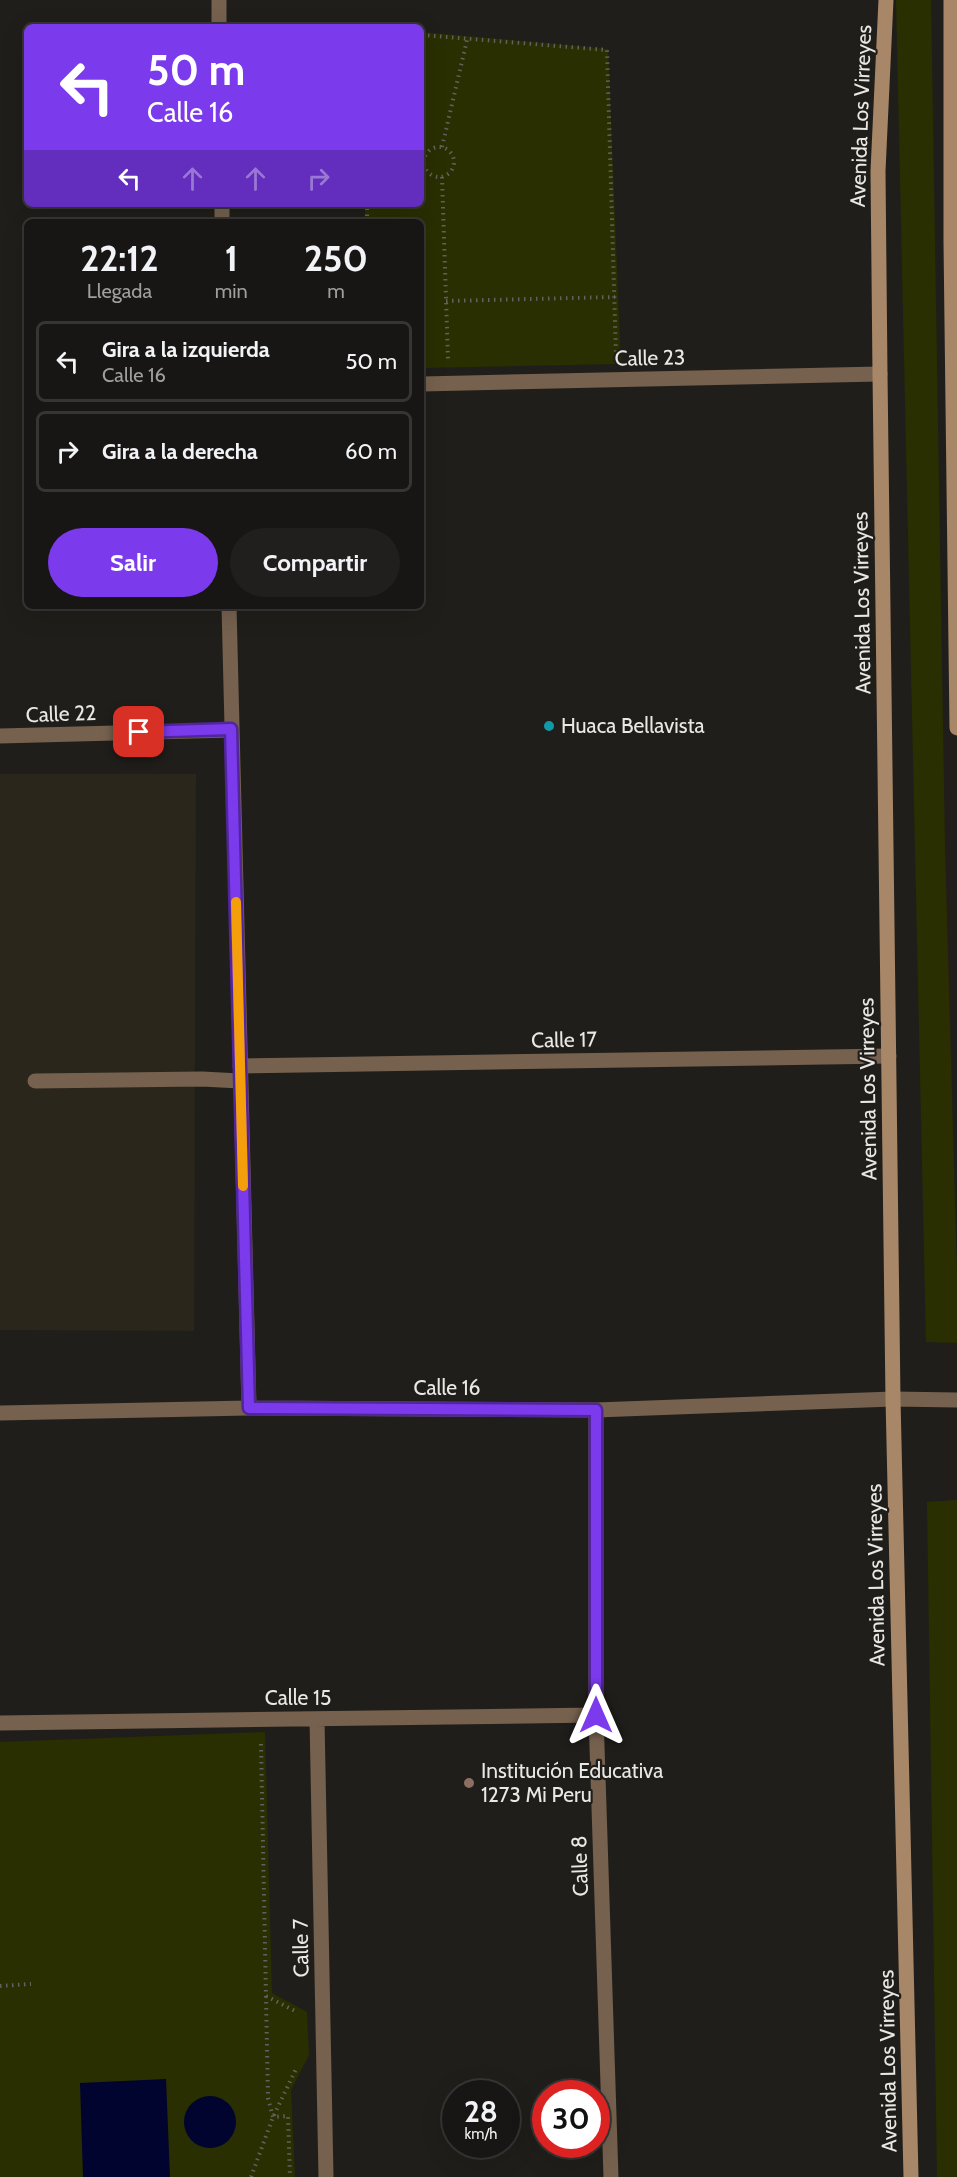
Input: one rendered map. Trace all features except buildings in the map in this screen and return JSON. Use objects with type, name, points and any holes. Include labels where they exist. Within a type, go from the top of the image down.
[{"type":"main road","name":"Avenida Los Virreyes","points":[[886,0],[878,171],[880,374],[893,1399],[911,2177]]},
{"type":"main road","points":[[951,0],[957,728]]},
{"type":"street","points":[[219,0],[219,24]]},
{"type":"street","name":"Calle 23","points":[[424,384],[880,374]]},
{"type":"street","points":[[229,609],[249,1408]]},
{"type":"street","name":"Calle 22","points":[[0,736],[231,729]]},
{"type":"street","name":"Calle 17","points":[[35,1081],[202,1079],[240,1074],[889,1056]]},
{"type":"street","name":"Calle 16","points":[[0,1413],[249,1408],[596,1410],[893,1399],[957,1400]]},
{"type":"street","name":"Calle 8","points":[[596,1410],[596,1715],[611,2177]]},
{"type":"street","name":"Calle 15","points":[[0,1723],[596,1715]]},
{"type":"street","name":"Calle 7","points":[[317,1719],[326,2177]]},
{"type":"path","points":[[424,35],[607,50],[616,358],[605,358]]},
{"type":"path","points":[[442,147],[467,40]]},
{"type":"path","points":[[424,160],[427,153],[434,148],[442,147],[451,152],[455,162],[451,171],[442,177],[427,170],[424,164]]},
{"type":"path","points":[[439,362],[448,362],[442,177]]},
{"type":"path","points":[[446,301],[615,297]]},
{"type":"path","points":[[261,1741],[268,2098],[273,2117]]},
{"type":"path","points":[[0,1986],[32,1984]]},
{"type":"path","points":[[266,1996],[303,2015]]},
{"type":"path","points":[[251,2177],[273,2117],[298,2064]]},
{"type":"path","points":[[273,2117],[288,2116],[290,2177]]},
{"type":"shaded area","points":[[0,774],[196,774],[194,1331],[0,1330]]},
{"type":"green space","points":[[896,0],[931,0],[945,847],[957,1343],[926,1342]]},
{"type":"green space","points":[[424,32],[608,49],[621,364],[424,368],[424,219],[365,219],[365,207],[424,207]]},
{"type":"green space","points":[[957,1500],[957,2177],[937,2177],[927,1502]]},
{"type":"green space","points":[[265,1732],[272,1993],[307,2012],[309,2055],[291,2090],[295,2177],[0,2177],[0,1742]]},
{"type":"water","points":[[166,2079],[170,2177],[83,2177],[80,2083]]},
{"type":"water","points":[[205,2096],[215,2096],[229,2103],[236,2122],[229,2141],[215,2148],[205,2148],[195,2144],[188,2137],[184,2127],[184,2117],[188,2107],[195,2100]]},
{"type":"slow traffic","points":[[236,902],[243,1186]]},
{"type":"place","name":"Huaca Bellavista","points":[[549,726]]},
{"type":"place","name":"Institución Educativa 1273 Mi Peru","points":[[469,1783]]},
{"type":"route","points":[[139,732],[231,729],[249,1408],[596,1410],[596,1715]]}]
